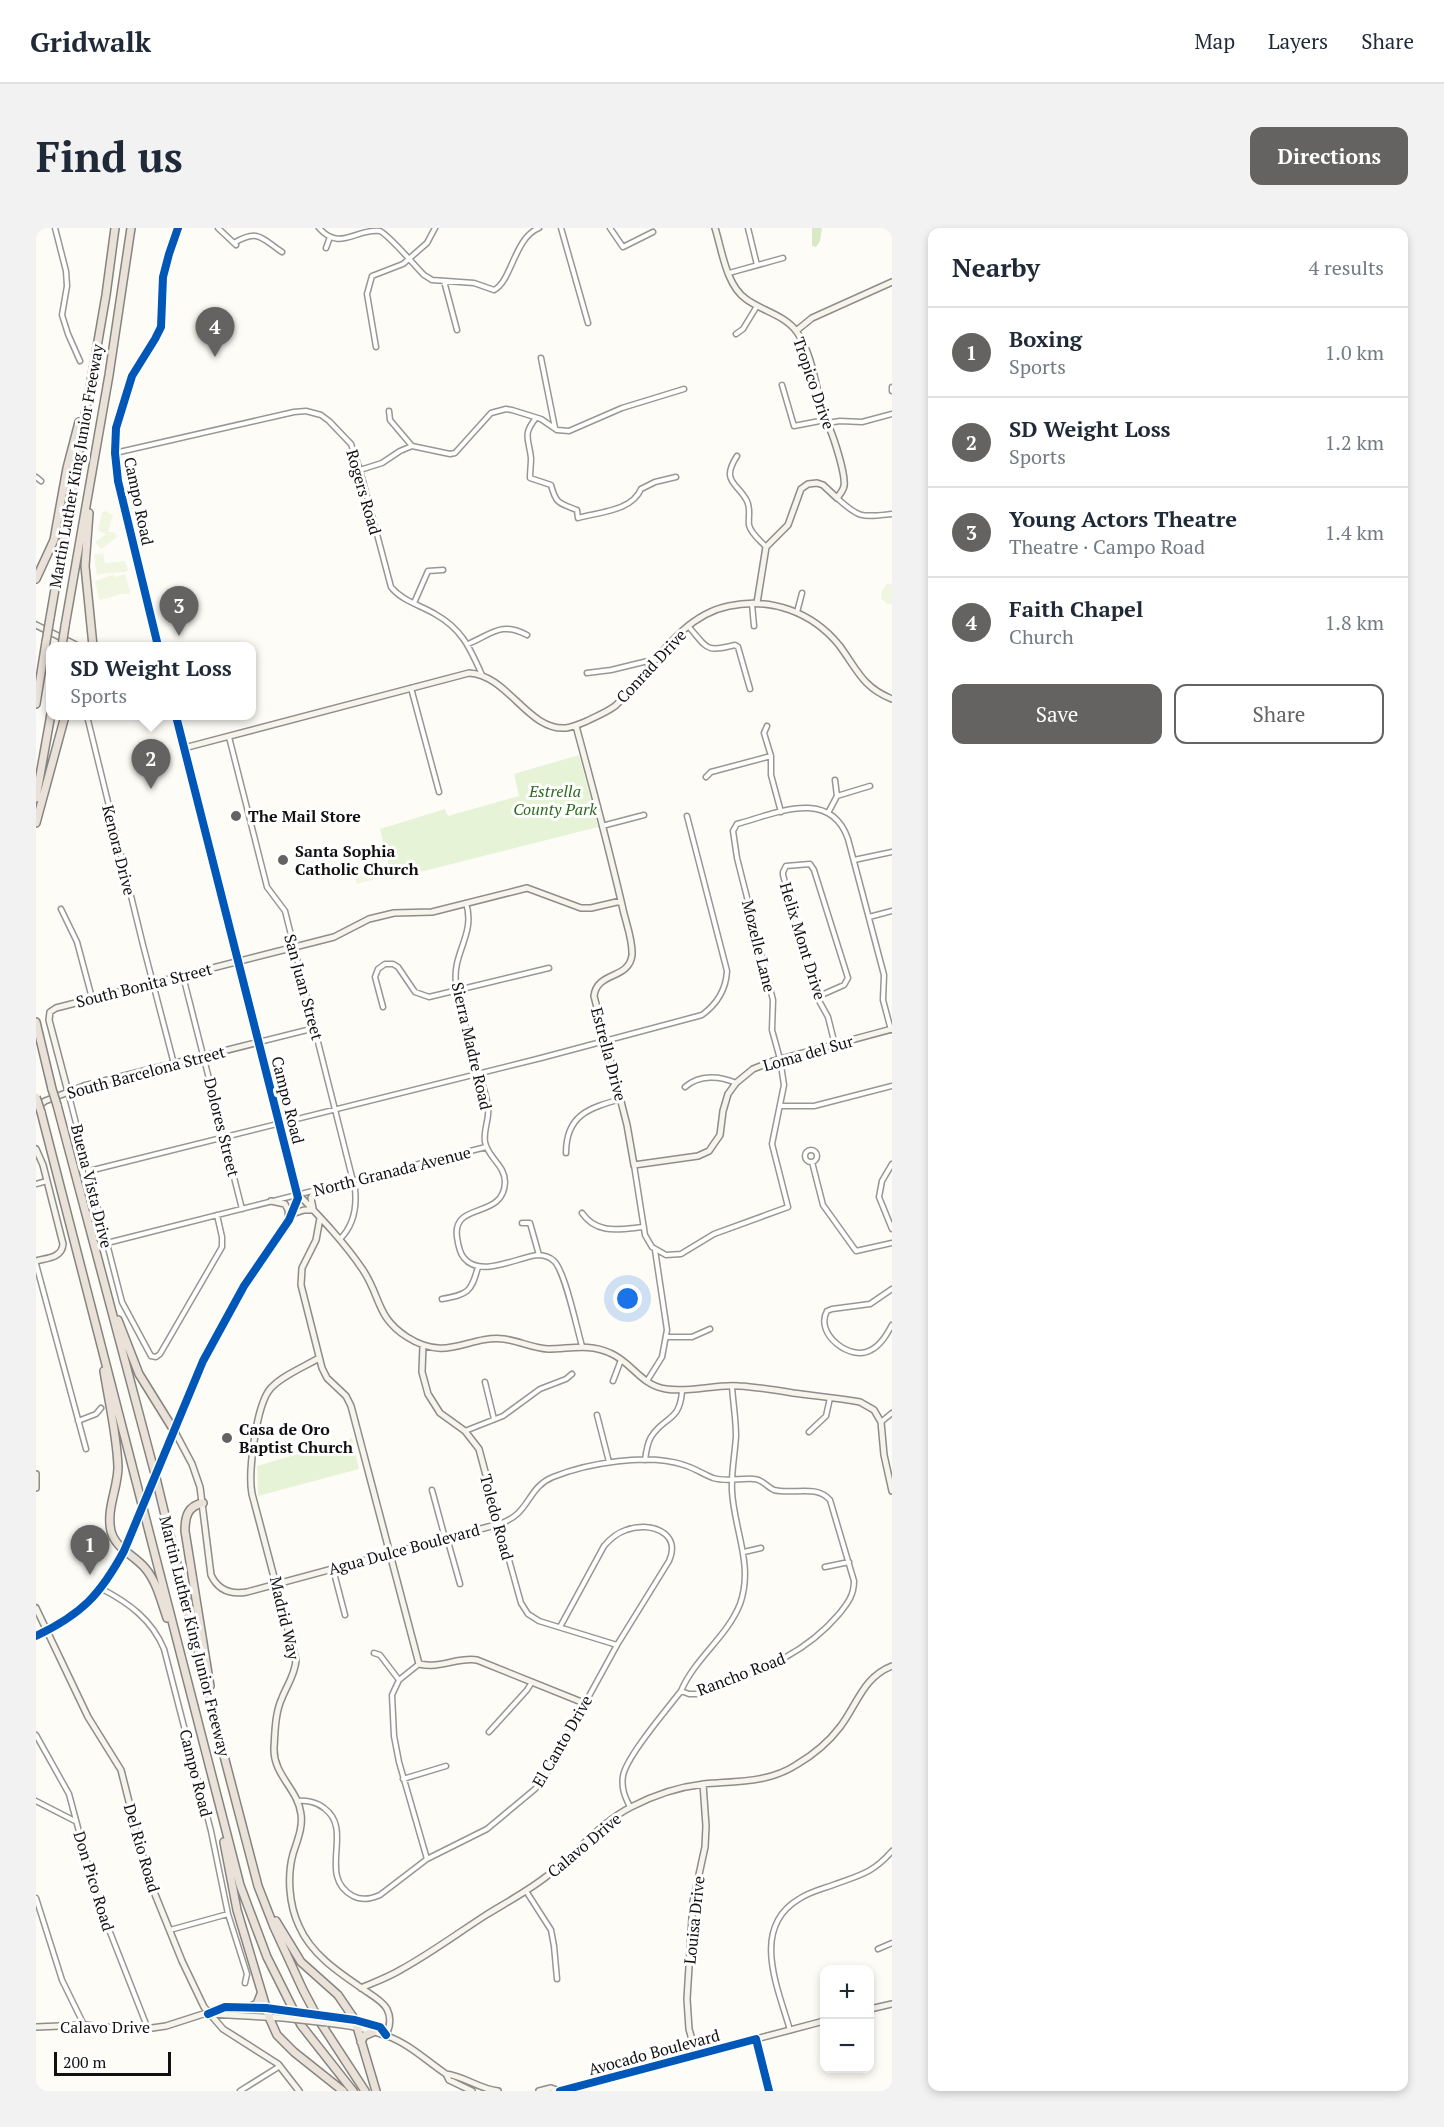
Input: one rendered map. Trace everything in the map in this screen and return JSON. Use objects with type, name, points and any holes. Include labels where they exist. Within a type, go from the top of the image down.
[{"type":"highway","name":"Martin Luther King Junior Freeway","points":[[36,704],[106,295],[115,228]]},
{"type":"highway","name":"Martin Luther King Junior Freeway","points":[[63,642],[124,287],[131,228]]},
{"type":"highway","points":[[36,579],[54,540],[67,468],[91,379]]},
{"type":"highway","points":[[91,480],[85,566],[93,642]]},
{"type":"highway","points":[[36,798],[50,720]]},
{"type":"highway","points":[[36,823],[63,720]]},
{"type":"highway","name":"Martin Luther King Junior Freeway","points":[[36,1022],[155,1474],[218,1733],[261,1895],[303,1990],[320,2022],[365,2091]]},
{"type":"highway","name":"Martin Luther King Junior Freeway","points":[[36,1096],[104,1353],[195,1716],[249,1912],[282,1990],[301,2025],[353,2091]]},
{"type":"highway","points":[[100,1269],[139,1374],[175,1432]]},
{"type":"highway","points":[[104,1353],[104,1370],[117,1452],[117,1483],[111,1502],[111,1531],[124,1551],[144,1567],[155,1584],[195,1716]]},
{"type":"highway","points":[[203,1503],[189,1510],[185,1530],[218,1733]]},
{"type":"highway","points":[[222,1819],[234,1899],[266,2008],[277,2035],[294,2052],[343,2091]]},
{"type":"highway","points":[[261,1895],[301,1962],[338,1995],[356,2023],[376,2091]]},
{"type":"highway","points":[[251,2007],[257,2004],[261,1991]]},
{"type":"highway","points":[[361,2042],[364,2036],[373,2032]]},
{"type":"street","points":[[56,228],[66,271],[67,286],[62,315],[80,361]]},
{"type":"street","name":"Campo Road","points":[[158,642],[119,487],[115,453],[117,423],[126,391],[160,327],[163,277],[178,228]]},
{"type":"street","points":[[218,228],[235,244],[244,234],[257,231],[267,237],[282,252]]},
{"type":"street","points":[[319,228],[330,237],[343,238],[358,230],[374,229],[385,234],[432,280],[474,283],[496,290],[517,251],[532,231],[539,228]]},
{"type":"street","points":[[376,347],[368,308],[369,282],[378,272],[409,260],[427,243],[435,228]]},
{"type":"street","points":[[561,228],[588,323]]},
{"type":"street","points":[[610,228],[623,248],[653,232]]},
{"type":"street","name":"Tropico Drive","points":[[715,228],[729,273],[741,295],[783,320],[796,331],[808,356],[844,480],[842,492],[837,498]]},
{"type":"street","points":[[748,228],[757,265]]},
{"type":"street","points":[[326,248],[330,237]]},
{"type":"street","points":[[729,273],[783,258]]},
{"type":"street","points":[[444,281],[457,330]]},
{"type":"street","points":[[796,331],[812,318],[892,282]]},
{"type":"street","points":[[736,334],[743,329],[757,306]]},
{"type":"street","points":[[541,358],[555,429]]},
{"type":"street","points":[[782,385],[794,426],[826,421],[862,422],[892,414]]},
{"type":"street","points":[[360,470],[382,463],[412,446],[450,454],[459,450],[491,413],[506,409],[536,418],[550,424],[555,429],[569,431],[622,408],[684,389]]},
{"type":"street","name":"Rogers Road","points":[[115,453],[294,412],[306,411],[321,415],[351,444],[391,587],[397,595],[436,614],[458,631],[468,644],[482,675]]},
{"type":"street","points":[[389,411],[390,420],[412,446]]},
{"type":"street","points":[[536,418],[529,426],[526,437],[531,457],[530,478],[551,485],[559,504],[577,510],[578,518],[627,505],[638,497],[641,489],[655,482],[676,477]]},
{"type":"street","points":[[737,456],[731,468],[732,482],[748,503],[752,532],[766,547]]},
{"type":"street","points":[[36,477],[41,481]]},
{"type":"street","points":[[754,626],[754,603],[766,547],[788,525],[803,487],[811,483],[820,484],[855,514],[866,517],[892,514]]},
{"type":"street","points":[[414,603],[428,571],[443,570]]},
{"type":"street","points":[[797,612],[802,593]]},
{"type":"street","name":"Conrad Drive","points":[[576,726],[617,704],[688,626],[710,612],[729,606],[754,603],[786,608],[814,621],[827,633],[865,683],[878,693],[892,699]]},
{"type":"street","points":[[36,625],[70,642]]},
{"type":"street","points":[[688,626],[709,649],[716,650],[735,645],[738,647],[750,689]]},
{"type":"street","points":[[468,644],[482,639],[500,627],[516,629],[526,635]]},
{"type":"street","points":[[587,673],[657,659]]},
{"type":"street","points":[[184,748],[465,674],[482,675],[493,681],[522,706],[550,725],[562,728],[576,726]]},
{"type":"street","points":[[411,688],[439,792]]},
{"type":"street","name":"Kenora Drive","points":[[88,720],[174,1064]]},
{"type":"street","name":"Campo Road","points":[[177,720],[298,1194]]},
{"type":"street","name":"Estrella Drive","points":[[576,726],[621,901],[632,955],[626,969],[603,979],[595,991],[595,999],[621,1099],[644,1227],[648,1242],[655,1250],[667,1317],[667,1337]]},
{"type":"street","points":[[767,726],[765,733],[771,756],[771,775],[781,812],[806,807],[828,813],[839,822],[844,830],[884,975],[883,1000],[891,1029]]},
{"type":"street","name":"San Juan Street","points":[[229,736],[267,888],[285,911],[352,1180],[355,1211],[349,1227],[339,1240]]},
{"type":"street","points":[[706,777],[711,772],[771,756]]},
{"type":"street","points":[[828,813],[837,796],[835,780]]},
{"type":"street","points":[[837,796],[870,786]]},
{"type":"street","name":"Mozelle Lane","points":[[655,1250],[666,1255],[681,1254],[714,1234],[788,1207],[772,1144],[784,1085],[772,1030],[773,1000],[740,871],[733,831],[734,826],[781,812]]},
{"type":"street","points":[[602,826],[644,815]]},
{"type":"street","points":[[89,1171],[702,1015],[718,999],[725,985],[728,971],[687,816]]},
{"type":"street","points":[[854,860],[892,852]]},
{"type":"street","name":"Helix Mont Drive","points":[[817,997],[844,985],[848,978],[814,870],[810,864],[796,864],[786,866],[783,872],[817,997],[828,1017],[835,1045]]},
{"type":"street","name":"South Bonita Street","points":[[50,1012],[56,1008],[92,998],[340,935],[369,919],[394,913],[432,912],[526,888],[581,909],[621,901]]},
{"type":"street","name":"Sierra Madre Road","points":[[466,903],[469,927],[457,962],[456,976],[488,1106],[486,1147]]},
{"type":"street","points":[[61,909],[77,942],[92,998]]},
{"type":"street","points":[[869,917],[892,911]]},
{"type":"street","points":[[383,1007],[375,977],[380,967],[388,964],[398,967],[412,988],[429,997],[549,968]]},
{"type":"street","name":"Dolores Street","points":[[183,976],[242,1209]]},
{"type":"street","name":"Buena Vista Drive","points":[[50,1012],[49,1020],[123,1302],[150,1355],[156,1357],[160,1354],[222,1246],[222,1234],[217,1215]]},
{"type":"street","points":[[259,1042],[315,1028]]},
{"type":"street","name":"Loma del Sur","points":[[634,1165],[698,1156],[709,1151],[720,1135],[724,1105],[736,1083],[764,1063],[891,1029]]},
{"type":"street","name":"South Barcelona Street","points":[[38,1110],[45,1101],[68,1092],[259,1042]]},
{"type":"street","points":[[686,1087],[690,1083],[716,1077],[736,1083]]},
{"type":"street","points":[[780,1106],[814,1106],[892,1086]]},
{"type":"street","points":[[566,1153],[569,1130],[580,1116],[593,1107],[621,1099]]},
{"type":"street","points":[[486,1147],[504,1173],[503,1193],[492,1206],[464,1216],[456,1230],[462,1255],[468,1262],[487,1268],[539,1255],[549,1257],[559,1267],[582,1346]]},
{"type":"street","name":"North Granada Avenue","points":[[107,1243],[486,1147]]},
{"type":"street","points":[[36,1149],[47,1181],[63,1244],[62,1252],[58,1256],[36,1263],[86,1449]]},
{"type":"street","points":[[812,1162],[821,1203],[856,1251],[892,1243]]},
{"type":"street","points":[[892,1164],[882,1181],[879,1197],[892,1230]]},
{"type":"street","points":[[36,1184],[47,1181]]},
{"type":"street","points":[[314,1211],[311,1198],[315,1190]]},
{"type":"street","points":[[36,1636],[85,1607],[102,1589],[124,1551],[203,1361],[244,1286],[291,1217],[298,1194],[364,1272],[388,1322],[407,1337],[423,1345],[452,1348],[499,1339],[547,1349],[582,1346],[613,1353],[647,1382],[664,1389],[682,1391],[732,1386],[864,1403],[874,1410],[881,1422],[884,1455],[892,1490]]},
{"type":"street","points":[[271,1201],[285,1204],[291,1217]]},
{"type":"street","points":[[291,1217],[304,1210],[314,1211]]},
{"type":"street","points":[[582,1213],[588,1221],[604,1229],[644,1227]]},
{"type":"street","points":[[320,1218],[316,1240],[302,1268],[301,1279],[319,1358],[327,1378],[350,1402],[419,1664]]},
{"type":"street","points":[[522,1223],[530,1223],[539,1255]]},
{"type":"street","points":[[442,1299],[468,1292],[473,1285],[478,1267]]},
{"type":"street","points":[[892,1289],[875,1302],[832,1308],[826,1311],[824,1318],[830,1337],[835,1343],[862,1354],[878,1345],[892,1325]]},
{"type":"street","points":[[647,1382],[662,1357],[667,1337],[692,1337],[710,1329]]},
{"type":"street","name":"Toledo Road","points":[[423,1345],[423,1376],[432,1402],[443,1416],[465,1431],[479,1449],[518,1596],[523,1607],[539,1621],[617,1645]]},
{"type":"street","name":"Madrid Way","points":[[319,1358],[274,1385],[265,1396],[259,1413],[250,1485],[278,1584],[296,1660],[295,1672],[278,1708],[274,1757],[280,1774],[297,1801],[302,1823],[292,1857],[290,1886],[296,1920],[303,1935],[317,1953],[382,2002],[388,2011],[390,2024],[386,2035]]},
{"type":"street","points":[[613,1382],[621,1360]]},
{"type":"street","points":[[465,1431],[503,1416],[540,1389],[566,1379],[572,1374]]},
{"type":"street","points":[[485,1382],[494,1419]]},
{"type":"street","points":[[681,1691],[687,1677],[728,1626],[735,1614],[744,1587],[746,1567],[733,1501],[732,1480],[736,1439],[732,1386]]},
{"type":"street","points":[[645,1460],[652,1437],[677,1412],[682,1391]]},
{"type":"street","points":[[809,1432],[826,1416],[830,1398]]},
{"type":"street","points":[[78,1421],[96,1414],[101,1408]]},
{"type":"street","points":[[881,1422],[892,1413]]},
{"type":"street","points":[[597,1415],[609,1462]]},
{"type":"street","name":"Agua Dulce Boulevard","points":[[175,1432],[192,1464],[203,1503],[210,1571],[217,1586],[228,1592],[239,1593],[499,1524],[520,1514],[536,1489],[548,1480],[609,1462],[623,1460],[674,1462],[713,1478],[732,1480]]},
{"type":"street","points":[[36,1474],[36,1488]]},
{"type":"street","name":"Rancho Road","points":[[630,1807],[623,1791],[623,1773],[640,1745],[681,1691],[699,1694],[766,1668],[790,1656],[824,1631],[850,1599],[854,1585],[849,1562],[832,1503],[825,1495],[816,1491],[774,1490],[758,1479],[732,1480]]},
{"type":"street","points":[[432,1490],[460,1584]]},
{"type":"street","name":"El Canto Drive","points":[[297,1801],[319,1804],[334,1818],[338,1833],[336,1873],[343,1887],[355,1897],[364,1899],[377,1896],[427,1859],[487,1829],[543,1780],[617,1645],[670,1558],[671,1542],[661,1530],[646,1527],[633,1528],[618,1533],[610,1539],[560,1627]]},
{"type":"street","points":[[744,1552],[761,1548]]},
{"type":"street","points":[[825,1567],[849,1562]]},
{"type":"street","points":[[333,1568],[345,1615]]},
{"type":"street","name":"Campo Road","points":[[102,1589],[139,1613],[148,1622],[164,1649],[211,1834],[228,1914],[247,1974],[245,1983]]},
{"type":"street","name":"Del Rio Road","points":[[36,1608],[88,1717],[121,1770],[148,1877],[208,2014],[223,2029],[270,2058],[299,2091]]},
{"type":"street","points":[[374,1653],[380,1655],[399,1680]]},
{"type":"street","points":[[427,1859],[395,1744],[392,1695],[399,1680],[419,1664],[437,1666],[470,1659],[584,1703]]},
{"type":"street","name":"Calavo Drive","points":[[361,1988],[404,1968],[525,1891],[560,1866],[607,1822],[630,1807],[671,1790],[703,1784],[761,1779],[784,1772],[798,1764],[818,1751],[835,1734],[860,1693],[872,1679],[892,1666]]},
{"type":"street","points":[[489,1732],[532,1682]]},
{"type":"street","name":"Don Pico Road","points":[[36,1735],[68,1792],[98,1903],[148,2029]]},
{"type":"street","points":[[404,1779],[446,1766]]},
{"type":"street","name":"Louisa Drive","points":[[696,2054],[688,2025],[687,1999],[694,1900],[705,1846],[703,1784]]},
{"type":"street","points":[[36,1801],[76,1821]]},
{"type":"street","points":[[790,2031],[771,1956],[771,1940],[779,1919],[799,1899],[867,1873],[880,1865],[892,1851]]},
{"type":"street","points":[[525,1891],[550,1930],[557,1979]]},
{"type":"street","points":[[36,1898],[62,1980],[84,2025]]},
{"type":"street","points":[[170,1930],[228,1914]]},
{"type":"street","points":[[878,1949],[892,1943]]},
{"type":"street","points":[[874,2008],[892,2004]]},
{"type":"street","name":"Calavo Drive","points":[[36,2027],[84,2025],[148,2029],[208,2014],[225,2007],[266,2008],[345,2022]]},
{"type":"street","name":"Calavo Drive","points":[[208,2014],[345,2022]]},
{"type":"street","points":[[345,2022],[380,2027],[386,2035]]},
{"type":"street","name":"Avocado Boulevard","points":[[539,2091],[551,2088],[560,2091],[820,2022]]},
{"type":"street","points":[[356,2023],[373,2032],[386,2035],[446,2074],[498,2091]]},
{"type":"street","points":[[756,2039],[769,2091]]},
{"type":"street","points":[[240,2091],[279,2066]]},
{"type":"street","points":[[446,2074],[449,2080],[472,2091]]},
{"type":"street","points":[[460,2086],[466,2084],[480,2090],[485,2088]]},
{"type":"green space","points":[[812,228],[822,228],[820,241],[816,247],[812,246]]},
{"type":"green space","points":[[105,511],[113,515],[108,532],[114,532],[117,537],[101,549],[95,542],[106,534],[98,529],[102,513]]},
{"type":"green space","points":[[103,553],[105,563],[125,561],[128,570],[97,575],[94,555]]},
{"type":"green space","points":[[125,574],[129,594],[99,599],[95,581]]},
{"type":"green space","points":[[888,583],[892,585],[892,604],[881,599],[882,591]]},
{"type":"green space","name":"Estrella County Park","points":[[579,755],[598,827],[392,879],[380,829],[445,809],[448,816],[519,796],[514,774]]},
{"type":"green space","points":[[378,870],[380,878],[357,884],[355,876]]},
{"type":"green space","points":[[352,1438],[359,1469],[258,1496],[257,1466]]},
{"type":"cycle path","points":[[157,642],[118,481],[115,453],[116,428],[132,376],[161,327],[163,277],[178,228]]},
{"type":"cycle path","points":[[36,1636],[78,1611],[107,1580],[124,1551],[203,1361],[244,1286],[289,1220],[298,1198],[177,720]]},
{"type":"cycle path","points":[[208,2014],[225,2007],[266,2008],[355,2020],[380,2027],[386,2035]]},
{"type":"cycle path","points":[[560,2091],[756,2039],[769,2091]]},
{"type":"place","name":"Faith Chapel","points":[[215,357]]},
{"type":"place","name":"Young Actors Theatre","points":[[179,636]]},
{"type":"place","name":"SD Weight Loss","points":[[151,789]]},
{"type":"place","name":"The Mail Store","points":[[236,816]]},
{"type":"place","name":"Santa Sophia Catholic Church","points":[[283,860]]},
{"type":"place","name":"Casa de Oro Baptist Church","points":[[227,1438]]},
{"type":"place","name":"Boxing","points":[[90,1575]]}]
